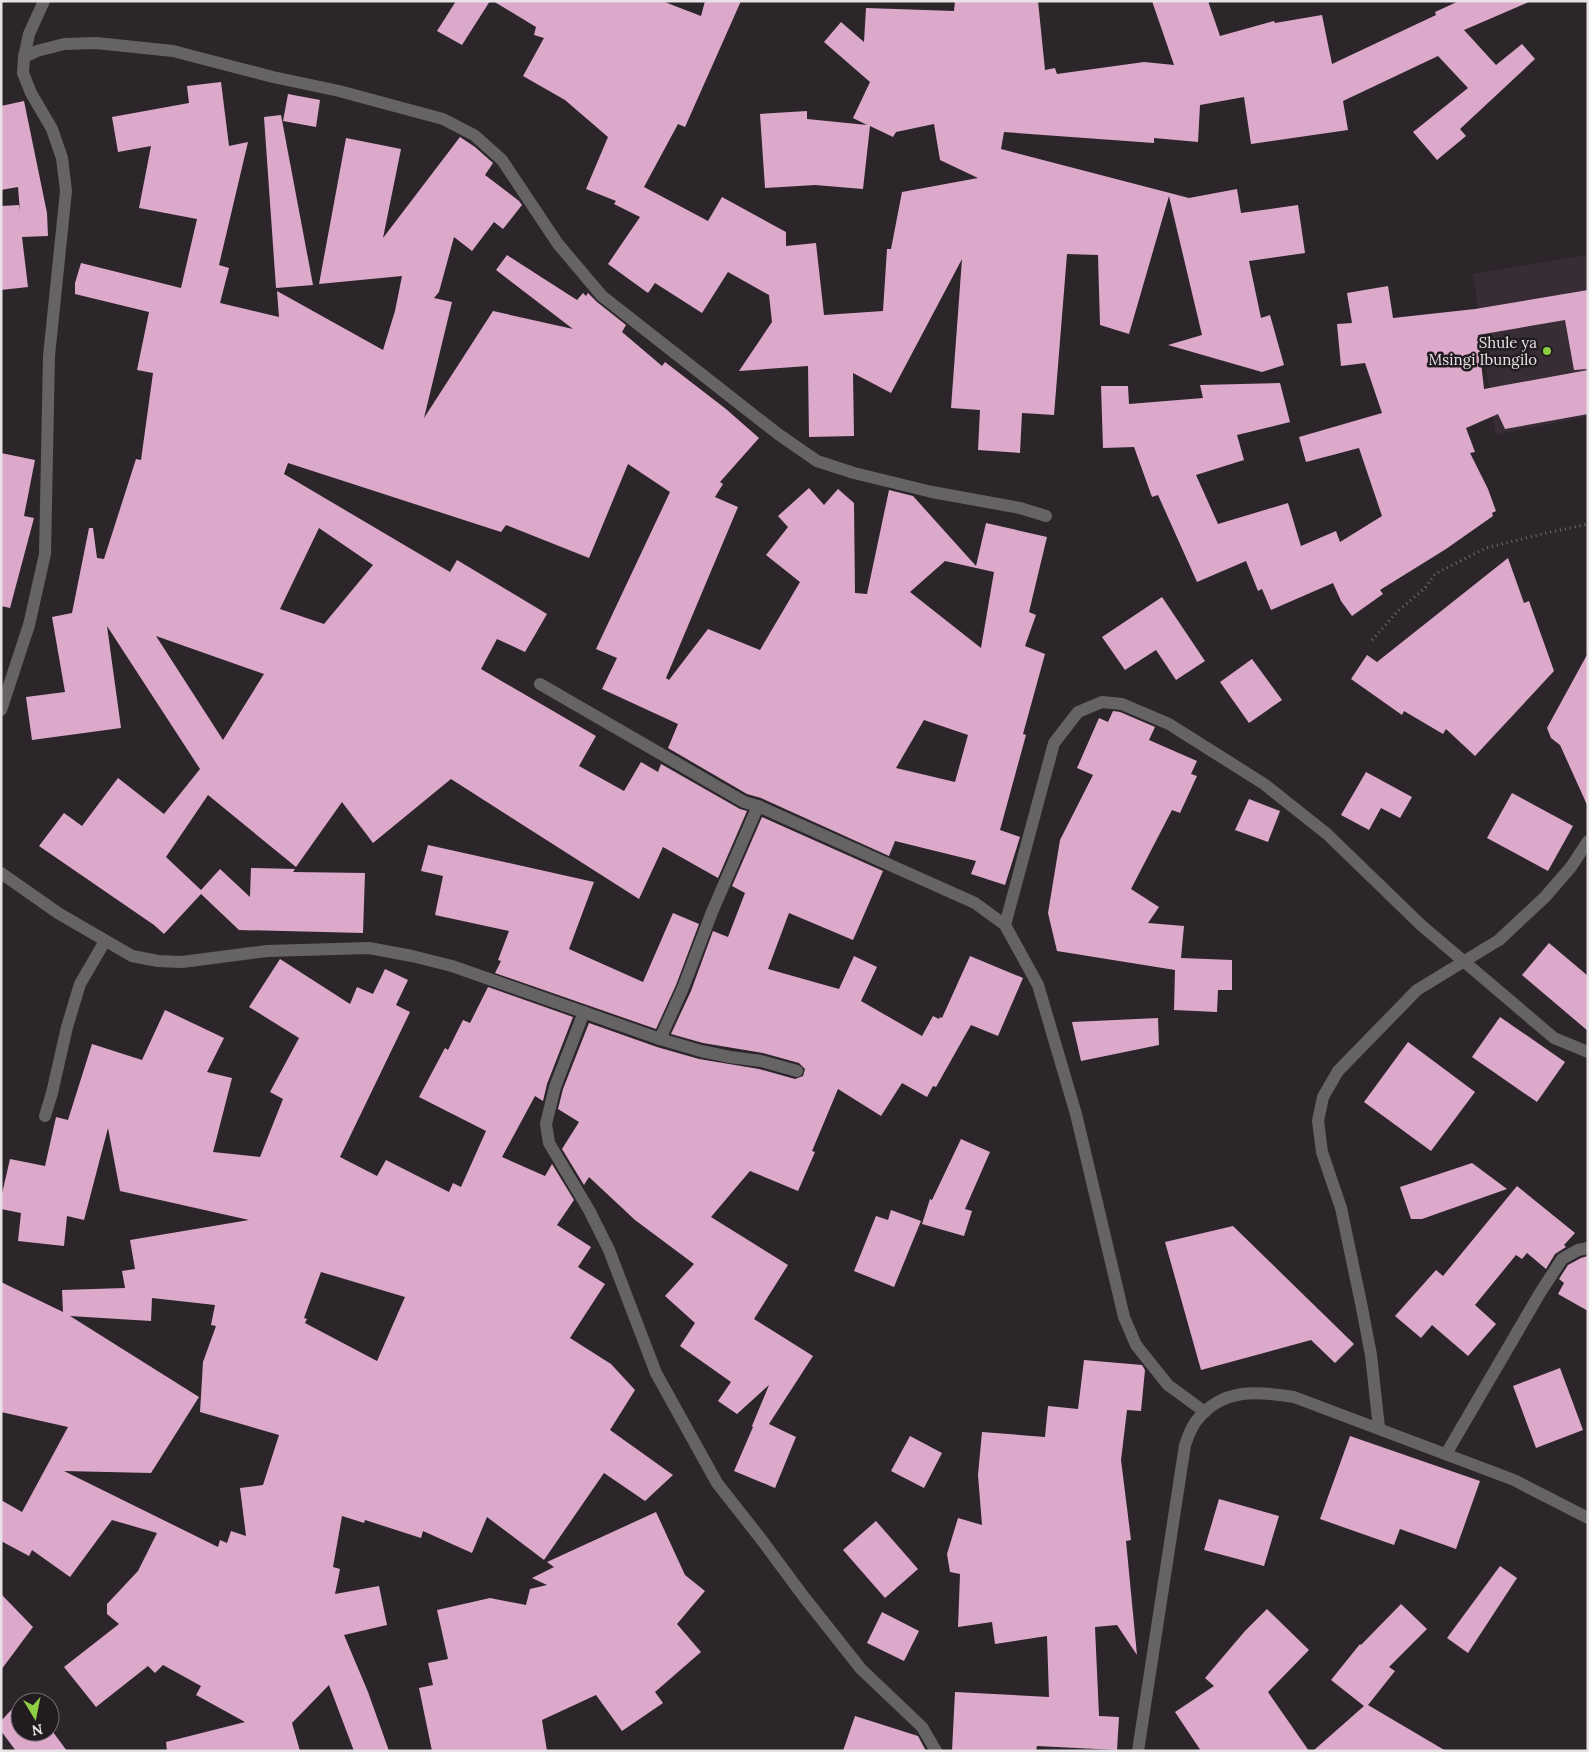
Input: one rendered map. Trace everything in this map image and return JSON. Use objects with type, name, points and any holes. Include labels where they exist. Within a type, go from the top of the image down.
[{"type":"street","points":[[1,710],[29,625],[45,554],[49,356],[66,191],[62,158],[52,130],[31,93],[23,73],[29,34],[44,1]]},
{"type":"street","points":[[24,58],[37,51],[64,44],[96,43],[173,51],[443,118],[474,135],[502,160],[558,244],[602,296],[778,434],[817,461],[854,473],[932,492],[1020,508],[1046,516]]},
{"type":"street","points":[[540,684],[744,802],[758,806],[975,903],[1005,925],[1038,986],[1076,1114],[1124,1317],[1136,1345],[1168,1385],[1205,1412]]},
{"type":"street","points":[[1005,925],[1019,867],[1054,743],[1078,712],[1102,702],[1122,704],[1169,724],[1264,784],[1327,834],[1421,925],[1554,1038],[1588,1052]]},
{"type":"street","points":[[660,1039],[758,806]]},
{"type":"street","points":[[1379,1428],[1371,1355],[1362,1303],[1341,1208],[1322,1152],[1318,1121],[1323,1097],[1338,1071],[1418,990],[1499,940],[1545,897],[1571,867],[1588,841]]},
{"type":"street","points":[[1,873],[58,913],[132,956],[158,961],[182,962],[268,951],[369,948],[452,966],[660,1039],[701,1051],[761,1061],[797,1071]]},
{"type":"street","points":[[45,1116],[67,1027],[80,984],[106,941]]},
{"type":"street","points":[[584,1012],[555,1087],[546,1124],[549,1143],[590,1210],[608,1250],[656,1373],[717,1483],[804,1598],[861,1669],[922,1727],[936,1751]]},
{"type":"street","points":[[1446,1454],[1540,1293],[1562,1260],[1578,1250],[1588,1248]]},
{"type":"street","points":[[1138,1751],[1185,1445],[1195,1422],[1215,1402],[1244,1393],[1268,1393],[1294,1397],[1514,1480],[1588,1518]]},
{"type":"path","points":[[1372,640],[1397,612],[1425,588],[1435,574],[1486,548],[1588,524]]},
{"type":"shaded area","points":[[1588,255],[1588,416],[1496,435],[1473,274]]},
{"type":"building","points":[[456,1],[490,1],[462,45],[437,31]]},
{"type":"building","points":[[493,1],[662,1],[701,16],[705,1],[741,1],[685,127],[678,124],[644,187],[708,221],[722,197],[786,232],[786,246],[816,243],[824,315],[883,311],[887,249],[891,249],[902,192],[978,178],[940,160],[934,124],[896,132],[893,137],[870,126],[863,189],[815,185],[765,188],[760,114],[807,111],[807,119],[867,125],[853,118],[870,82],[824,42],[841,22],[864,42],[866,8],[954,11],[955,1],[1038,1],[1045,70],[1055,68],[1057,74],[1144,62],[1174,65],[1152,1],[1208,1],[1220,36],[1274,21],[1275,23],[1322,15],[1332,64],[1436,15],[1435,12],[1459,1],[1531,1],[1464,30],[1496,65],[1522,44],[1535,59],[1460,129],[1466,136],[1437,160],[1413,132],[1468,88],[1438,56],[1343,101],[1348,130],[1251,144],[1244,97],[1200,105],[1198,142],[1154,138],[1154,143],[1004,132],[1001,149],[1189,198],[1237,189],[1241,213],[1298,205],[1305,253],[1249,261],[1261,318],[1270,315],[1284,365],[1262,372],[1168,345],[1202,335],[1169,196],[1129,334],[1100,325],[1098,255],[1067,254],[1054,415],[1022,413],[1020,453],[978,450],[980,410],[951,408],[962,259],[891,393],[853,373],[854,436],[809,437],[808,366],[739,371],[772,322],[769,295],[728,272],[702,313],[655,283],[648,293],[608,264],[640,217],[614,204],[616,201],[586,189],[608,137],[565,100],[523,76],[544,38],[534,35],[536,27]]},
{"type":"building","points":[[221,82],[229,146],[248,142],[219,265],[229,268],[220,303],[279,317],[277,291],[383,350],[395,311],[402,276],[319,284],[346,138],[401,149],[383,238],[460,137],[493,163],[485,175],[522,205],[503,229],[494,222],[472,251],[454,237],[439,292],[434,298],[452,302],[424,418],[493,311],[573,329],[496,270],[507,255],[577,300],[583,293],[586,296],[588,293],[626,325],[622,332],[662,366],[665,362],[726,409],[759,438],[720,482],[723,484],[715,497],[738,507],[666,678],[669,680],[708,629],[760,650],[800,582],[766,555],[788,527],[778,516],[809,488],[824,505],[838,489],[854,503],[855,593],[867,594],[889,490],[913,496],[976,566],[986,523],[1047,537],[1029,612],[1036,615],[1025,646],[1045,654],[1023,734],[1026,735],[1000,830],[1020,837],[1005,885],[971,874],[976,861],[895,841],[889,856],[761,798],[747,794],[668,748],[678,724],[602,689],[617,658],[596,649],[670,492],[628,464],[589,558],[506,525],[501,532],[288,463],[284,474],[450,572],[457,560],[547,614],[525,652],[497,639],[481,669],[596,736],[579,766],[624,791],[641,762],[658,772],[661,764],[740,809],[747,811],[718,878],[663,847],[639,899],[451,779],[373,843],[342,802],[296,867],[208,795],[166,857],[201,890],[220,869],[250,897],[251,868],[295,869],[293,872],[365,873],[363,933],[239,930],[201,894],[164,934],[154,925],[39,846],[64,813],[82,826],[118,778],[164,814],[200,769],[107,626],[121,728],[32,740],[26,697],[65,692],[52,617],[72,613],[89,528],[93,528],[97,558],[104,559],[136,459],[141,460],[153,373],[137,370],[149,312],[75,294],[75,283],[81,263],[181,288],[197,219],[139,208],[151,146],[118,152],[112,117],[189,103],[187,86]],"holes":[[[319,528],[373,565],[324,624],[280,609]],[[945,561],[994,572],[981,648],[910,592]],[[156,636],[264,674],[223,740]],[[924,720],[968,735],[955,782],[896,768]]]},
{"type":"building","points":[[288,94],[320,100],[316,127],[283,121]]},
{"type":"building","points":[[24,101],[47,213],[48,236],[22,237],[28,287],[1,290],[1,206],[19,205],[20,212],[18,187],[1,190],[1,106]]},
{"type":"building","points":[[281,115],[313,285],[276,288],[264,117]]},
{"type":"building","points":[[1388,286],[1393,318],[1475,309],[1588,290],[1588,369],[1574,370],[1565,320],[1478,335],[1484,389],[1588,370],[1588,414],[1505,429],[1498,414],[1466,428],[1475,452],[1470,453],[1488,489],[1496,511],[1492,513],[1493,516],[1446,549],[1380,590],[1383,594],[1352,616],[1341,601],[1333,583],[1271,610],[1262,589],[1258,591],[1246,561],[1197,582],[1158,495],[1152,497],[1134,447],[1103,448],[1101,386],[1128,386],[1129,404],[1203,398],[1200,385],[1280,383],[1290,422],[1237,435],[1244,460],[1196,475],[1218,524],[1288,503],[1301,546],[1336,531],[1340,542],[1382,516],[1359,448],[1306,462],[1299,437],[1382,413],[1365,363],[1341,366],[1337,324],[1352,323],[1347,293]]},
{"type":"building","points":[[1,453],[35,460],[24,516],[34,518],[10,608],[1,606]]},
{"type":"building","points":[[1508,558],[1524,603],[1529,601],[1554,671],[1475,756],[1446,729],[1443,734],[1404,711],[1402,715],[1351,679],[1367,655],[1377,662]]},
{"type":"building","points":[[1162,597],[1205,661],[1176,680],[1156,650],[1125,670],[1102,637]]},
{"type":"building","points":[[1588,653],[1588,807],[1560,745],[1551,738],[1547,728]]},
{"type":"building","points":[[1252,659],[1282,700],[1249,723],[1220,682]]},
{"type":"building","points":[[1113,711],[1120,712],[1155,727],[1149,740],[1197,761],[1191,774],[1197,776],[1180,813],[1172,810],[1131,889],[1159,907],[1148,923],[1184,926],[1181,958],[1232,960],[1232,990],[1218,990],[1217,1012],[1174,1010],[1175,970],[1057,951],[1048,913],[1060,840],[1093,775],[1077,768],[1099,718],[1108,722]]},
{"type":"building","points":[[1366,772],[1412,797],[1400,818],[1381,808],[1369,830],[1341,815]]},
{"type":"building","points":[[1512,793],[1573,826],[1548,871],[1487,838]]},
{"type":"building","points":[[1249,799],[1280,811],[1268,842],[1235,830]]},
{"type":"building","points":[[762,817],[883,871],[853,940],[789,913],[768,969],[839,989],[854,956],[877,967],[861,1001],[922,1036],[933,1016],[939,1019],[940,1017],[942,1018],[970,956],[1023,978],[998,1036],[971,1025],[936,1087],[933,1086],[927,1097],[902,1083],[881,1116],[838,1089],[812,1151],[815,1152],[798,1191],[750,1171],[711,1217],[788,1265],[754,1319],[813,1356],[769,1424],[796,1437],[775,1488],[734,1471],[769,1385],[737,1414],[718,1401],[731,1382],[680,1346],[695,1323],[665,1296],[694,1264],[635,1220],[589,1177],[584,1185],[562,1149],[579,1122],[558,1109],[563,1089],[589,1023],[657,1047],[699,1059],[759,1069],[795,1079],[803,1076],[805,1069],[799,1063],[763,1053],[703,1043],[671,1034],[691,991],[713,931],[728,937],[745,893],[732,886]]},
{"type":"building","points":[[428,845],[594,882],[569,949],[643,982],[673,913],[699,924],[676,985],[656,1029],[495,973],[501,961],[498,960],[509,931],[435,915],[443,876],[421,871]]},
{"type":"building","points":[[1549,943],[1588,976],[1588,1031],[1522,975]]},
{"type":"building","points":[[280,959],[350,1004],[357,987],[373,994],[385,969],[408,980],[396,1005],[410,1012],[340,1157],[377,1176],[386,1160],[449,1192],[453,1183],[461,1187],[486,1131],[419,1097],[445,1048],[448,1050],[463,1020],[470,1023],[488,987],[573,1017],[547,1084],[543,1101],[535,1096],[502,1157],[545,1176],[552,1164],[574,1200],[557,1225],[591,1247],[578,1267],[605,1284],[570,1338],[611,1364],[635,1390],[610,1430],[673,1475],[645,1501],[604,1473],[544,1560],[487,1517],[472,1553],[423,1531],[421,1538],[365,1520],[364,1523],[342,1516],[333,1567],[340,1569],[335,1594],[379,1586],[387,1625],[344,1635],[368,1692],[389,1751],[354,1751],[329,1685],[292,1723],[300,1751],[167,1751],[166,1742],[245,1722],[196,1695],[201,1686],[163,1665],[155,1673],[148,1666],[96,1707],[64,1667],[119,1624],[107,1614],[107,1604],[138,1571],[157,1533],[112,1520],[70,1577],[32,1550],[29,1556],[1,1541],[1,1500],[22,1512],[68,1427],[1,1412],[1,1282],[63,1312],[62,1290],[125,1288],[122,1271],[135,1269],[130,1240],[249,1220],[120,1191],[108,1128],[84,1220],[67,1216],[64,1246],[18,1241],[21,1213],[1,1209],[1,1198],[10,1159],[45,1166],[56,1117],[68,1120],[92,1044],[142,1060],[165,1010],[224,1038],[207,1072],[232,1078],[213,1152],[260,1157],[283,1099],[270,1092],[299,1038],[249,1007]],"holes":[[[321,1272],[405,1297],[377,1361],[305,1323],[307,1319],[304,1318]],[[152,1298],[215,1305],[211,1325],[216,1326],[203,1362],[200,1412],[279,1435],[263,1485],[240,1488],[246,1536],[231,1531],[227,1543],[220,1540],[218,1547],[64,1471],[151,1473],[199,1397],[70,1316],[151,1321]]]},
{"type":"building","points":[[1500,1017],[1565,1062],[1537,1102],[1472,1057]]},
{"type":"building","points":[[1158,1018],[1159,1045],[1081,1061],[1072,1022]]},
{"type":"building","points":[[1408,1042],[1475,1092],[1431,1151],[1364,1102]]},
{"type":"building","points":[[961,1139],[990,1152],[965,1209],[972,1211],[964,1236],[922,1224],[930,1199],[932,1200]]},
{"type":"building","points":[[1472,1163],[1507,1189],[1422,1219],[1411,1219],[1400,1187]]},
{"type":"building","points":[[1517,1186],[1575,1233],[1564,1245],[1566,1247],[1555,1254],[1546,1269],[1527,1253],[1522,1259],[1516,1255],[1475,1305],[1496,1324],[1468,1356],[1432,1325],[1421,1338],[1395,1316],[1436,1270],[1443,1276]]},
{"type":"building","points":[[891,1210],[921,1221],[894,1287],[854,1271],[876,1216],[888,1220]]},
{"type":"building","points":[[1233,1226],[1354,1344],[1335,1363],[1311,1340],[1201,1370],[1165,1242]]},
{"type":"building","points":[[1588,1256],[1588,1311],[1558,1294],[1564,1283],[1559,1279],[1568,1265]]},
{"type":"building","points":[[1084,1360],[1142,1365],[1145,1370],[1141,1411],[1127,1410],[1121,1460],[1131,1540],[1126,1541],[1137,1655],[1117,1625],[1095,1627],[1099,1716],[1119,1717],[1117,1750],[1037,1746],[1036,1751],[952,1751],[955,1692],[1049,1697],[1047,1636],[995,1644],[992,1622],[958,1627],[960,1574],[950,1572],[947,1554],[958,1518],[982,1525],[978,1475],[982,1432],[1045,1437],[1048,1406],[1078,1409]]},
{"type":"building","points":[[1560,1368],[1583,1430],[1536,1448],[1513,1386]]},
{"type":"building","points":[[910,1436],[942,1453],[924,1488],[891,1471]]},
{"type":"building","points":[[1350,1436],[1480,1481],[1456,1549],[1400,1529],[1394,1545],[1320,1519]]},
{"type":"building","points":[[1219,1499],[1279,1516],[1264,1566],[1204,1550]]},
{"type":"building","points":[[656,1512],[685,1575],[705,1591],[677,1624],[701,1652],[655,1692],[663,1703],[622,1731],[596,1695],[542,1720],[547,1751],[432,1751],[419,1688],[433,1685],[428,1663],[448,1659],[437,1610],[490,1598],[526,1605],[530,1589],[547,1585],[532,1578],[554,1567],[547,1562]]},
{"type":"building","points":[[876,1521],[918,1569],[885,1598],[843,1550]]},
{"type":"building","points":[[1500,1566],[1517,1578],[1468,1653],[1447,1638]]},
{"type":"building","points":[[1,1594],[33,1627],[1,1670]]},
{"type":"building","points":[[1401,1604],[1427,1629],[1389,1667],[1395,1671],[1368,1705],[1446,1751],[1313,1751],[1364,1706],[1331,1680],[1360,1644]]},
{"type":"building","points":[[1267,1609],[1309,1650],[1268,1692],[1309,1751],[1201,1751],[1175,1712],[1214,1686],[1205,1678],[1245,1631]]},
{"type":"building","points":[[882,1612],[919,1631],[904,1661],[867,1643]]},
{"type":"building","points":[[10,1711],[10,1742],[60,1742],[67,1751],[16,1751],[1,1731],[1,1721]]},
{"type":"building","points":[[855,1716],[918,1736],[926,1751],[843,1751]]},
{"type":"place","name":"Shule ya Msingi Ibungilo","points":[[1547,351]]}]
